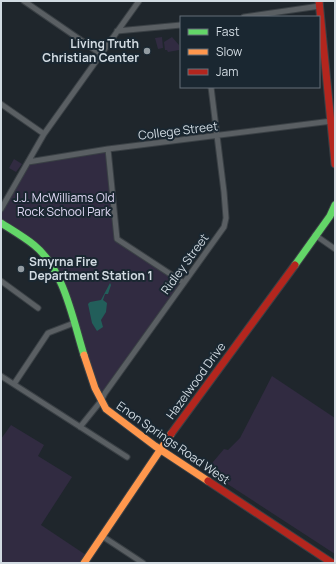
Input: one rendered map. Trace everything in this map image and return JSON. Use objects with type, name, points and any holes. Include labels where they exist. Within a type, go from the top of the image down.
[{"type":"street","points":[[24,1],[101,54]]},
{"type":"street","points":[[1,209],[44,134],[139,1]]},
{"type":"street","points":[[250,16],[319,4],[332,121],[335,164]]},
{"type":"street","points":[[117,31],[180,25]]},
{"type":"street","name":"Ridley Street","points":[[80,427],[101,401],[219,235],[225,222],[224,192],[210,88]]},
{"type":"street","points":[[1,104],[44,134]]},
{"type":"street","name":"College Street","points":[[28,162],[108,149],[332,121]]},
{"type":"street","points":[[108,149],[116,236],[118,241],[184,283]]},
{"type":"street","name":"Hazelwood Drive","points":[[84,563],[160,450],[330,216],[335,204]]},
{"type":"street","name":"Enon Springs Road West","points":[[1,223],[35,246],[50,262],[60,281],[94,388],[101,401],[114,416],[160,450],[332,563]]},
{"type":"street","points":[[315,235],[335,249]]},
{"type":"street","points":[[1,281],[38,308]]},
{"type":"street","points":[[14,384],[48,334],[57,328],[74,323]]},
{"type":"street","points":[[1,376],[127,457]]},
{"type":"street","points":[[102,536],[143,563]]},
{"type":"green space","points":[[162,37],[163,48],[158,49],[155,38]]},
{"type":"green space","points":[[172,37],[179,45],[179,50],[168,52],[165,50],[164,42]]},
{"type":"green space","name":"J.J. McWilliams Old Rock School Park","points":[[108,149],[116,236],[184,283],[101,401],[50,262],[1,223],[1,209],[28,162]]},
{"type":"green space","points":[[14,159],[22,164],[16,172],[9,168]]},
{"type":"green space","points":[[272,376],[335,418],[335,554],[209,472],[213,462],[224,449],[228,450],[240,438]]},
{"type":"green space","points":[[11,425],[44,445],[38,456],[72,477],[41,525],[86,555],[81,563],[1,563],[1,439]]},
{"type":"shaded area","points":[[110,283],[111,285],[108,294],[105,294],[103,300],[107,303],[106,312],[101,320],[103,327],[97,331],[92,323],[88,304],[90,302],[101,300]]},
{"type":"traffic: fast","points":[[295,265],[330,216],[335,205]]},
{"type":"traffic: fast","points":[[1,223],[34,245],[53,267],[66,296],[84,355]]},
{"type":"traffic: slow","points":[[84,355],[95,388],[106,409],[155,446],[208,481]]},
{"type":"traffic: slow","points":[[84,563],[171,434]]},
{"type":"traffic: jam","points":[[319,1],[335,164]]},
{"type":"traffic: jam","points":[[171,434],[295,265]]},
{"type":"traffic: jam","points":[[208,481],[332,563]]},
{"type":"place","name":"Living Truth Christian Center","points":[[147,51]]},
{"type":"place","name":"Smyrna Fire Department Station 1","points":[[21,269]]}]
